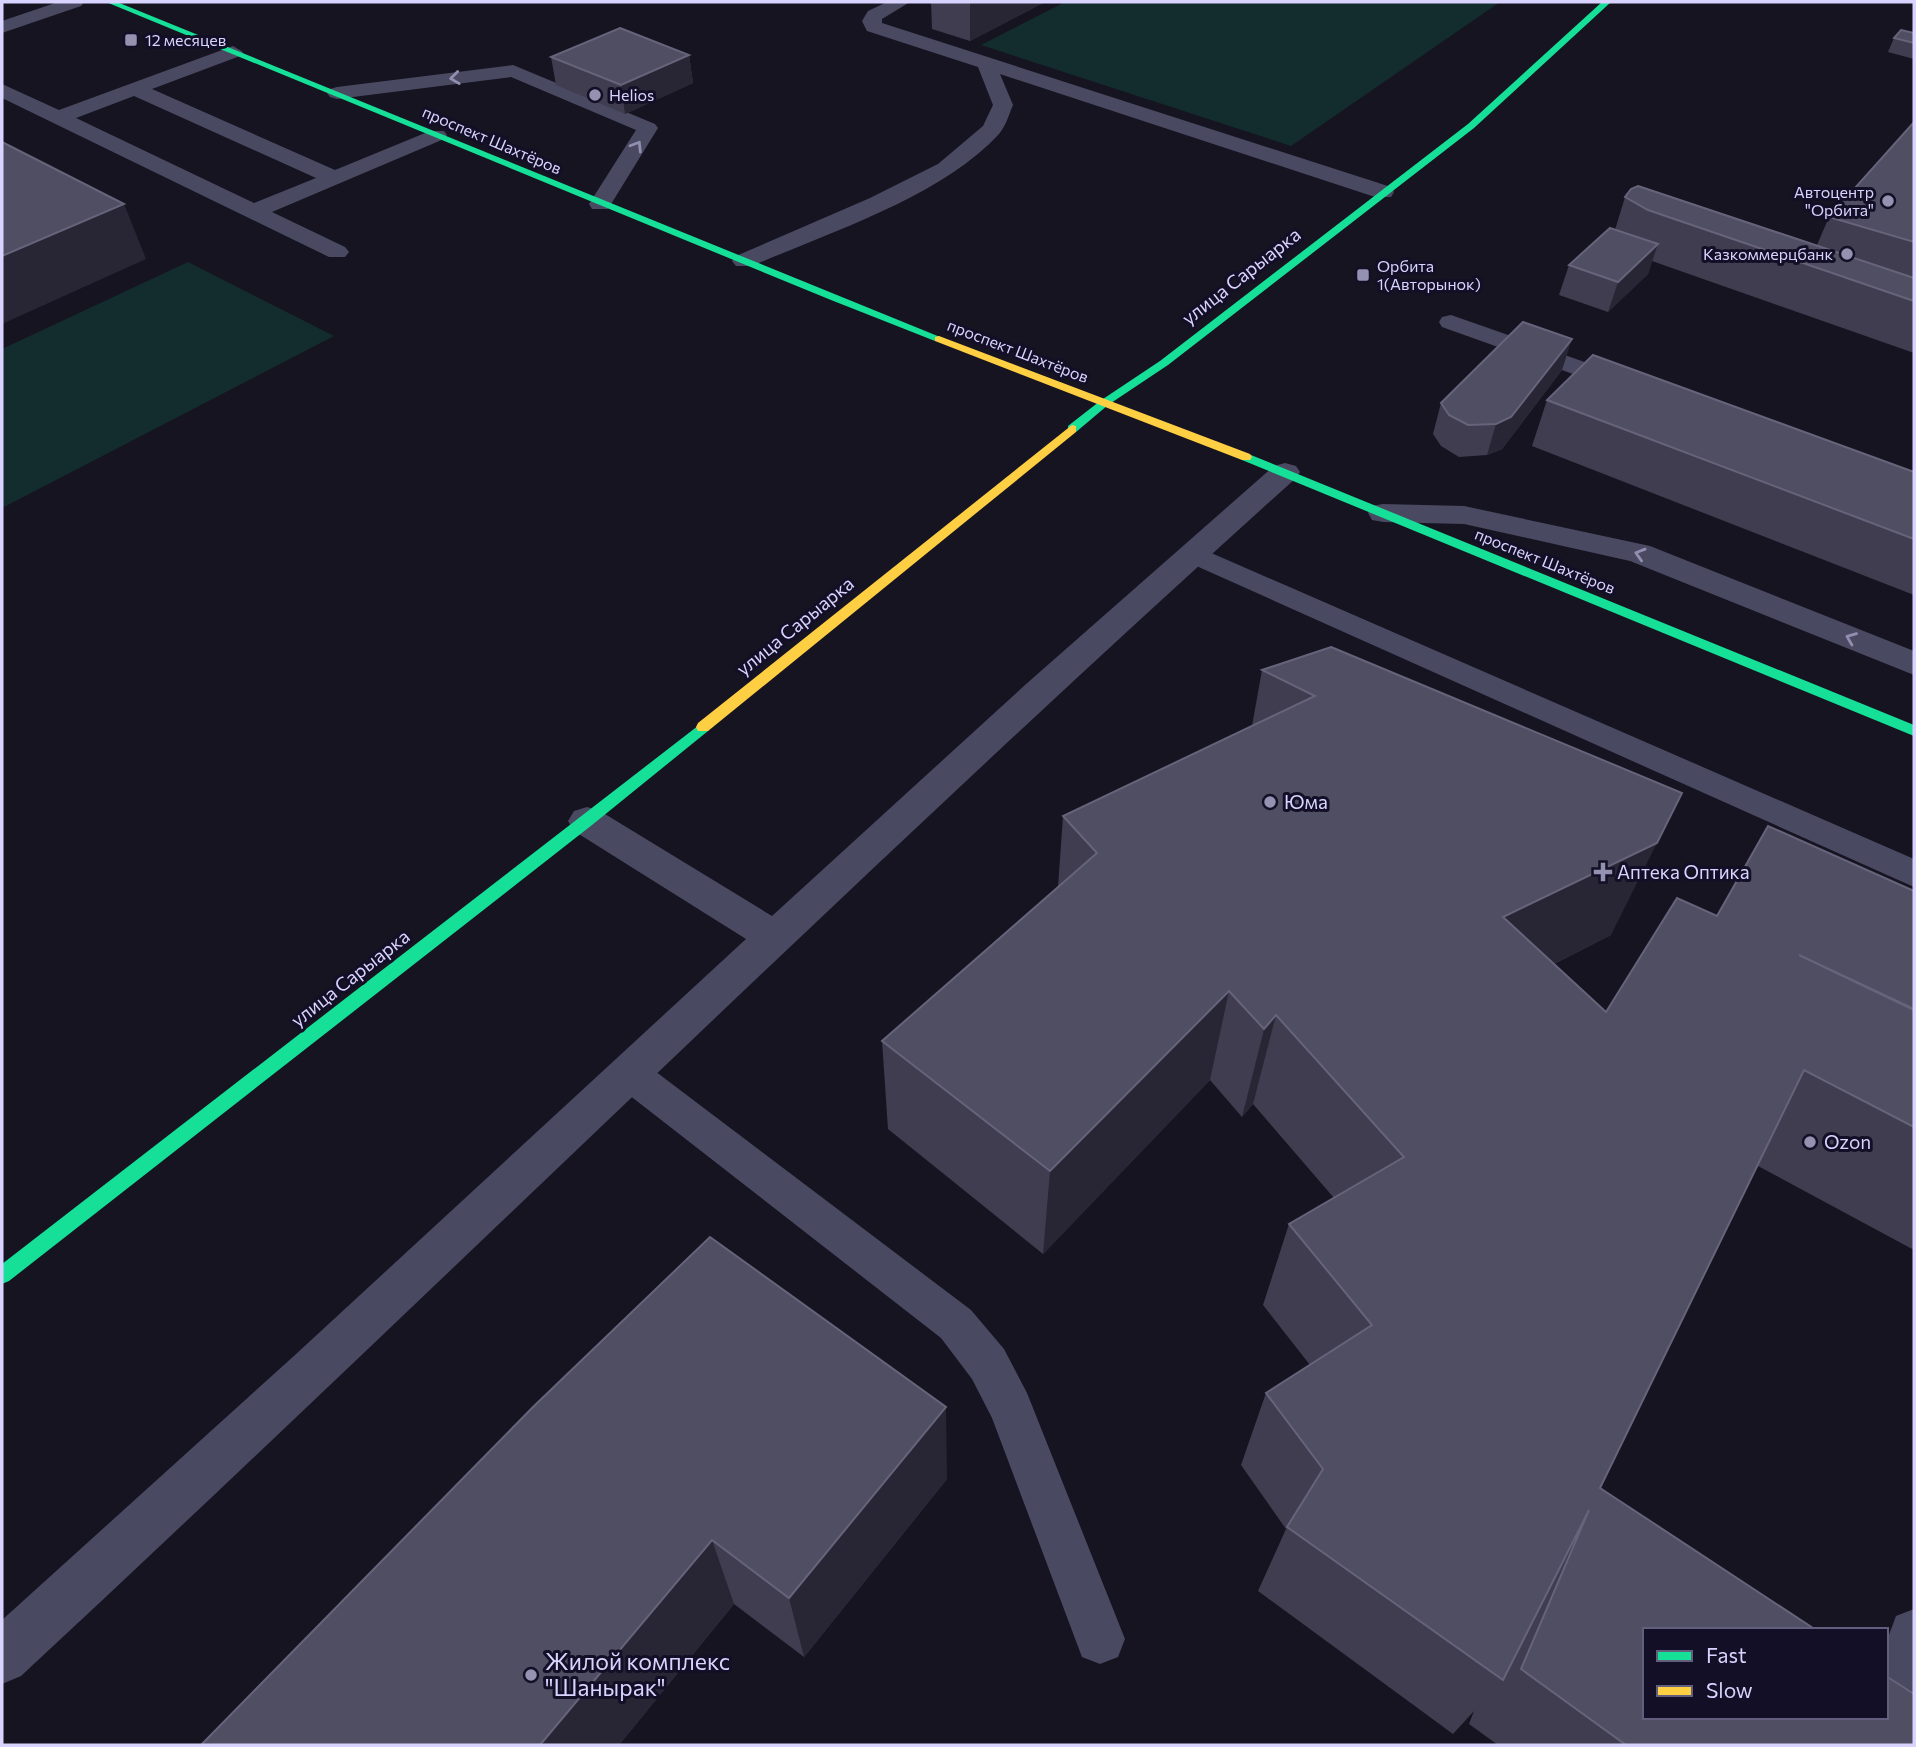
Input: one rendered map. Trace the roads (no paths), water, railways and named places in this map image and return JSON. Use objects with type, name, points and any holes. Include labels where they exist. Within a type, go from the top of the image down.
[{"type":"main road","name":"проспект Шахтёров","points":[[110,2],[337,93],[600,204],[1284,472],[1914,731]]},
{"type":"main road","name":"улица Сарыарка","points":[[2,1275],[587,821],[1104,403],[1164,363],[1471,126],[1607,2]]},
{"type":"street","points":[[2,1657],[310,1374],[773,936],[1076,657],[1284,472]]},
{"type":"street","points":[[1383,513],[1464,515],[1639,553],[1914,664]]},
{"type":"street","points":[[587,821],[773,936]]},
{"type":"lane","points":[[2,27],[75,2]]},
{"type":"lane","points":[[901,2],[875,15],[871,21],[874,27],[1383,192]]},
{"type":"lane","points":[[59,117],[233,52]]},
{"type":"lane","points":[[744,261],[878,203],[946,169],[992,129],[1003,105],[986,63]]},
{"type":"lane","points":[[337,93],[513,71],[649,128],[600,204]]},
{"type":"lane","points":[[2,90],[337,252]]},
{"type":"lane","points":[[137,90],[333,177]]},
{"type":"lane","points":[[253,212],[437,135]]},
{"type":"lane","points":[[1451,322],[1653,395]]},
{"type":"lane","points":[[1193,554],[1914,874]]},
{"type":"lane","points":[[629,1073],[956,1324],[988,1364],[1011,1409],[1100,1639]]},
{"type":"lane","points":[[1914,1634],[1896,1689],[1914,1700]]},
{"type":"place","name":"12 месяцев","points":[[131,40]]},
{"type":"place","name":"Helios","points":[[595,95]]},
{"type":"place","name":"Автоцентр \"Орбита\"","points":[[1888,201]]},
{"type":"place","name":"Казкоммерцбанк","points":[[1847,254]]},
{"type":"place","name":"Орбита 1(Авторынок)","points":[[1363,275]]},
{"type":"place","name":"Юма","points":[[1270,802]]},
{"type":"place","name":"Аптека Оптика","points":[[1603,872]]},
{"type":"place","name":"Ozon","points":[[1810,1142]]},
{"type":"place","name":"Жилой комплекс \"Шанырак\"","points":[[531,1675]]}]
